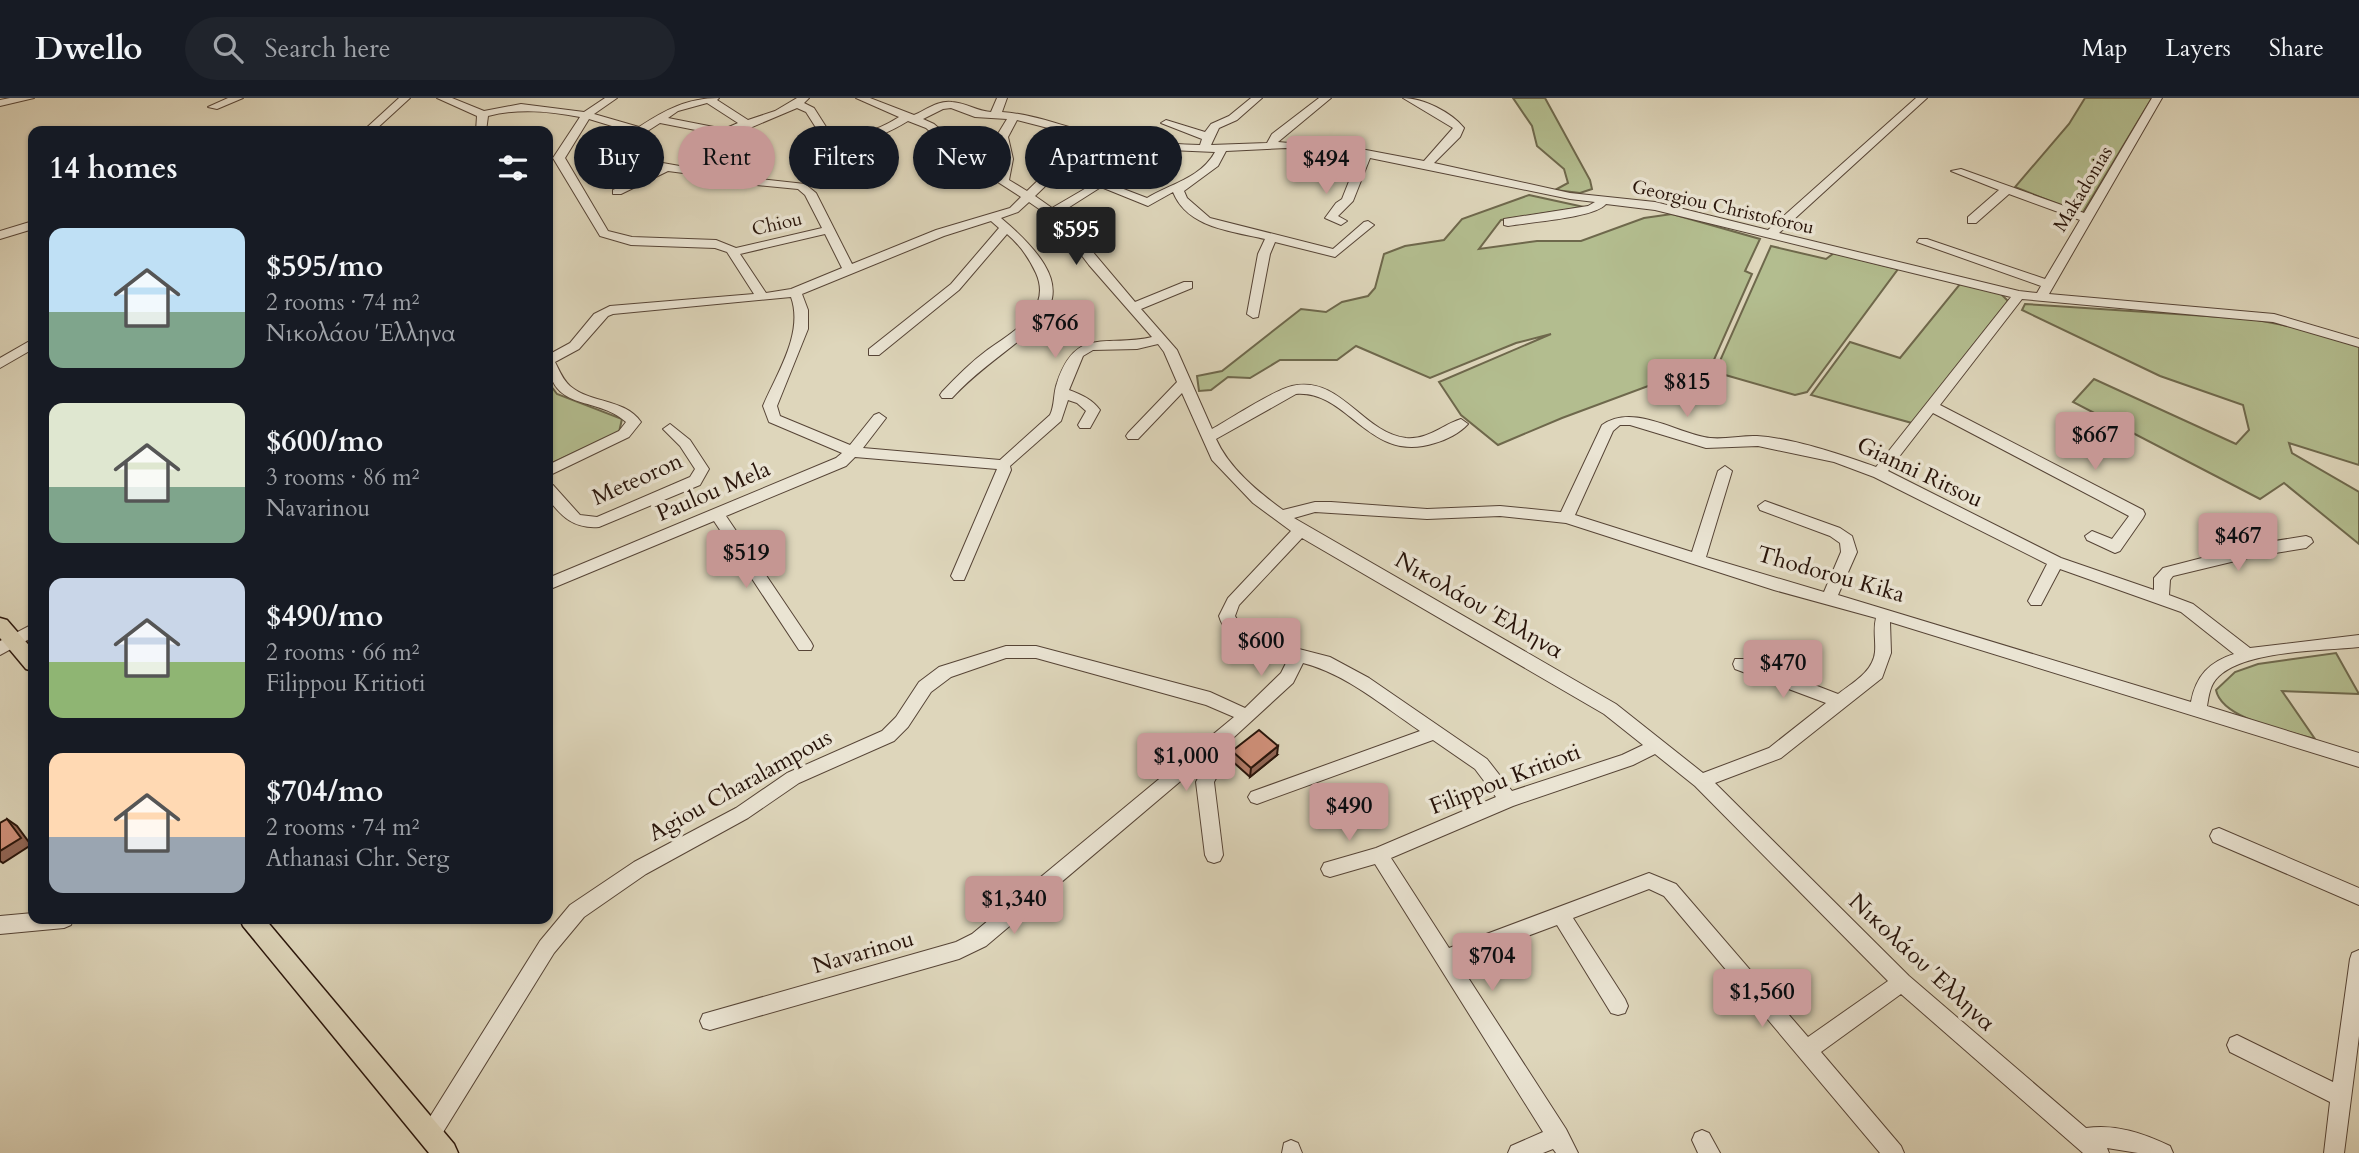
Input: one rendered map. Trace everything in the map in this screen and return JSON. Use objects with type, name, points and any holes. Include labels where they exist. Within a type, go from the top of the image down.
[{"type":"main road","points":[[0,625],[7,645],[28,660]]},
{"type":"main road","points":[[255,924],[438,1144]]},
{"type":"street","points":[[0,103],[29,98]]},
{"type":"street","points":[[213,107],[238,98]]},
{"type":"street","points":[[374,126],[405,98]]},
{"type":"street","points":[[442,98],[483,114],[503,104],[523,100],[559,105],[626,126]]},
{"type":"street","points":[[612,98],[588,113],[553,160],[604,233],[631,241],[716,244],[734,252],[762,296]]},
{"type":"street","name":"Νικολάου Έλληνα","points":[[861,98],[929,126]]},
{"type":"street","points":[[995,116],[1002,98]]},
{"type":"street","points":[[1204,149],[1215,126],[1233,118],[1257,98]]},
{"type":"street","points":[[1271,146],[1276,135],[1326,98]]},
{"type":"street","points":[[1408,98],[1452,121],[1459,128],[1456,135],[1427,164]]},
{"type":"street","points":[[1771,234],[1922,98]]},
{"type":"street","name":"Makadonias","points":[[2040,298],[2157,98]]},
{"type":"street","points":[[647,126],[674,109],[711,99],[746,123]]},
{"type":"street","points":[[739,126],[779,114],[800,101]]},
{"type":"street","name":"Georgiou Christoforou","points":[[800,101],[810,110],[824,132],[861,139],[877,136],[912,118],[947,105],[975,114],[1028,117],[1058,126]]},
{"type":"street","points":[[482,126],[483,114]]},
{"type":"street","points":[[1008,126],[1014,116]]},
{"type":"street","points":[[659,118],[696,126]]},
{"type":"street","points":[[1166,123],[1208,136]]},
{"type":"street","name":"Georgiou Christoforou","points":[[1182,148],[1271,146],[1366,153],[1563,194],[1655,206],[2020,295],[2274,318],[2359,343]]},
{"type":"street","points":[[1182,186],[1214,164],[1222,149]]},
{"type":"street","points":[[1341,221],[1331,218],[1340,205],[1347,201],[1366,153]]},
{"type":"street","points":[[617,192],[665,167],[678,169]]},
{"type":"street","points":[[1957,171],[2086,218]]},
{"type":"street","points":[[775,184],[801,186],[810,193],[849,271]]},
{"type":"street","name":"Νικολάου Έλληνα","points":[[1011,186],[1064,223],[1093,262],[1162,340],[1176,359],[1217,457],[1279,516],[1610,709],[1702,781],[1902,982],[2099,1153]]},
{"type":"street","points":[[553,358],[573,348],[595,319],[610,310],[795,292],[940,233],[1014,210],[1037,189]]},
{"type":"street","points":[[1052,213],[1090,189]]},
{"type":"street","points":[[1115,189],[1148,202],[1170,189]]},
{"type":"street","points":[[1179,189],[1182,200],[1206,221],[1335,253],[1368,225]]},
{"type":"street","points":[[1972,220],[2008,189]]},
{"type":"street","points":[[1508,222],[1591,209],[1600,205],[1602,200]]},
{"type":"street","points":[[947,395],[981,361],[1029,324],[1040,312],[1047,297],[1041,273],[1032,256],[1021,241],[993,217]]},
{"type":"street","points":[[0,235],[28,227]]},
{"type":"street","points":[[874,352],[955,287],[1005,229]]},
{"type":"street","name":"Chiou","points":[[734,252],[828,230]]},
{"type":"street","points":[[1253,314],[1264,254],[1272,236]]},
{"type":"street","points":[[1923,242],[2047,284]]},
{"type":"street","points":[[1133,307],[1188,285]]},
{"type":"street","points":[[795,292],[802,310],[802,329],[770,406],[771,414],[781,424],[852,452],[1003,466],[1056,418],[1061,407],[1063,384],[1078,353],[1100,345],[1137,345],[1162,340]]},
{"type":"street","points":[[1879,473],[2020,295]]},
{"type":"street","points":[[0,363],[28,346]]},
{"type":"street","points":[[553,370],[569,391],[625,414],[634,422],[624,434],[553,469]]},
{"type":"street","points":[[1133,436],[1185,382]]},
{"type":"street","points":[[1207,438],[1293,390],[1308,387],[1326,394],[1386,440],[1410,443],[1427,441],[1461,424]]},
{"type":"street","points":[[1063,393],[1082,400],[1093,410],[1085,425]]},
{"type":"street","points":[[1930,406],[2138,514],[2115,547],[2092,537]]},
{"type":"street","name":"Paulou Mela","points":[[553,582],[833,466],[852,452],[879,418]]},
{"type":"street","name":"Gianni Ritsou","points":[[1566,518],[1607,428],[1617,421],[1630,421],[1706,443],[1758,441],[1836,458],[1879,473],[2056,562],[2187,608],[2205,619],[2246,654]]},
{"type":"street","name":"Meteoron","points":[[553,495],[576,521],[586,524],[599,522],[695,481],[702,469],[685,443],[670,429]]},
{"type":"street","points":[[959,576],[1004,470],[1003,466]]},
{"type":"street","points":[[1697,560],[1725,471]]},
{"type":"street","points":[[1765,506],[1835,532],[1847,540],[1849,551],[1829,598]]},
{"type":"street","name":"Thodorou Kika","points":[[1279,516],[1315,507],[1331,507],[1427,514],[1500,511],[1566,518],[1774,584],[1884,614],[2359,760]]},
{"type":"street","points":[[717,514],[805,646]]},
{"type":"street","points":[[1300,530],[1233,601],[1227,615],[1230,626],[1244,639],[1324,662],[1345,672],[1481,764],[1508,800]]},
{"type":"street","points":[[2161,597],[2162,578],[2168,572],[2256,550],[2306,542]]},
{"type":"street","points":[[2036,601],[2056,562]]},
{"type":"street","points":[[1702,781],[1775,752],[1876,673],[1881,663],[1884,614]]},
{"type":"street","points":[[7,645],[28,633]]},
{"type":"street","points":[[2199,710],[2204,681],[2222,664],[2246,654],[2359,642]]},
{"type":"street","name":"Agiou Charalampous","points":[[438,1144],[547,947],[577,911],[640,868],[742,813],[793,778],[888,736],[902,722],[925,687],[945,672],[1006,652],[1036,652],[1210,698],[1247,716]]},
{"type":"street","name":"Navarinou","points":[[710,1021],[959,950],[979,940],[1247,716],[1287,678],[1298,656]]},
{"type":"street","points":[[1741,664],[1838,701]]},
{"type":"street","points":[[1257,797],[1433,733]]},
{"type":"street","points":[[1214,855],[1205,782],[1219,756],[1224,735]]},
{"type":"street","name":"Filippou Kritioti","points":[[1331,869],[1379,855],[1508,800],[1627,760],[1656,746]]},
{"type":"street","points":[[1184,767],[1205,782]]},
{"type":"street","points":[[2219,836],[2359,897]]},
{"type":"street","points":[[1379,855],[1564,1145],[1518,1153]]},
{"type":"street","points":[[1446,958],[1649,881],[1670,890],[1895,1153]]},
{"type":"street","points":[[1561,915],[1618,1006]]},
{"type":"street","points":[[0,925],[28,922]]},
{"type":"street","points":[[2334,1153],[2359,959]]},
{"type":"street","points":[[1808,1049],[1902,982]]},
{"type":"street","points":[[2237,1045],[2341,1096]]},
{"type":"street","points":[[2082,1139],[2108,1135],[2138,1141],[2162,1153]]},
{"type":"green space","points":[[1513,98],[1545,98],[1590,180],[1592,189],[1580,193],[1555,190],[1568,183],[1564,169],[1537,146],[1532,126]]},
{"type":"green space","points":[[2085,98],[2152,98],[2082,214],[2015,187],[2069,124]]},
{"type":"green space","points":[[1529,195],[1584,207],[1501,220],[1479,249],[1537,241],[1581,241],[1644,218],[1672,214],[1760,239],[1745,271],[1752,274],[1713,362],[1562,418],[1498,445],[1461,415],[1439,382],[1551,334],[1516,343],[1430,378],[1356,346],[1337,360],[1280,360],[1250,378],[1228,377],[1211,390],[1199,391],[1197,376],[1222,371],[1301,309],[1326,312],[1342,302],[1368,296],[1375,288],[1384,254],[1405,246],[1444,240],[1462,219]]},
{"type":"green space","points":[[1771,246],[1826,259],[1834,253],[1898,269],[1807,392],[1795,395],[1715,372]]},
{"type":"green space","points":[[1960,284],[2000,293],[2008,301],[1912,423],[1811,395],[1850,342],[1900,358]]},
{"type":"green space","points":[[2025,304],[2252,319],[2303,329],[2359,346],[2359,465],[2289,443],[2292,453],[2359,492],[2359,544],[2284,483],[2260,499],[2073,402],[2094,379],[2236,444],[2249,430],[2243,405],[2160,376],[2022,310]]},
{"type":"green space","points":[[553,389],[557,394],[622,419],[619,432],[553,463]]},
{"type":"green space","points":[[2336,653],[2359,694],[2282,691],[2315,739],[2243,717],[2221,700],[2216,690],[2235,672],[2258,664]]},
{"type":"building","points":[[1259,730],[1278,746],[1251,768],[1232,751]]},
{"type":"building","points":[[7,819],[21,838],[0,851],[0,823]]}]
